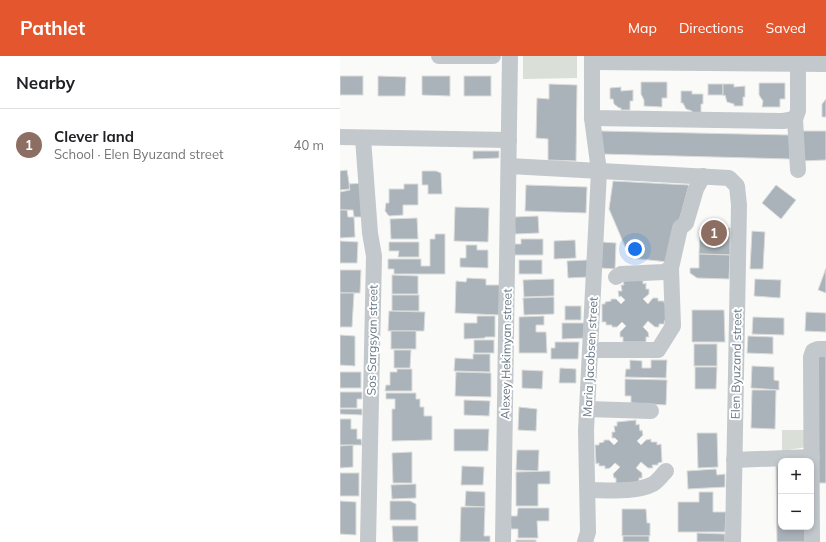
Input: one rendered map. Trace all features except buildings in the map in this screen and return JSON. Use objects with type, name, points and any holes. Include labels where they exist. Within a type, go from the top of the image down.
[{"type":"street","points":[[439,56],[493,56]]},
{"type":"street","points":[[592,59],[826,64]]},
{"type":"street","name":"Maria Jacobsen street","points":[[585,542],[588,532],[586,430],[599,171],[592,118],[592,59]]},
{"type":"street","name":"Alexey Hekimyan street","points":[[503,542],[510,60]]},
{"type":"street","points":[[798,64],[798,111],[795,119],[798,170]]},
{"type":"street","points":[[592,118],[783,121],[795,119]]},
{"type":"street","points":[[340,137],[509,140]]},
{"type":"street","name":"Sos Sargsyan street","points":[[363,138],[370,233],[374,256],[368,542]]},
{"type":"street","points":[[509,166],[703,176],[696,189],[686,223],[680,228],[671,268],[673,326],[658,350],[590,350]]},
{"type":"street","name":"Elen Byuzand street","points":[[703,176],[729,178],[737,186],[739,205],[732,542]]},
{"type":"street","points":[[616,277],[622,274],[664,272],[671,268]]},
{"type":"street","points":[[812,542],[819,496],[812,457],[811,357],[813,351],[818,349],[826,349]]},
{"type":"street","points":[[587,409],[651,411]]},
{"type":"street","points":[[734,460],[812,457]]},
{"type":"street","points":[[588,490],[642,488],[653,484],[666,471]]},
{"type":"shaded area","points":[[523,56],[577,56],[577,78],[523,79]]},
{"type":"shaded area","points":[[782,430],[807,430],[807,447],[782,451]]},
{"type":"place","name":"Clever land","points":[[714,233]]}]
